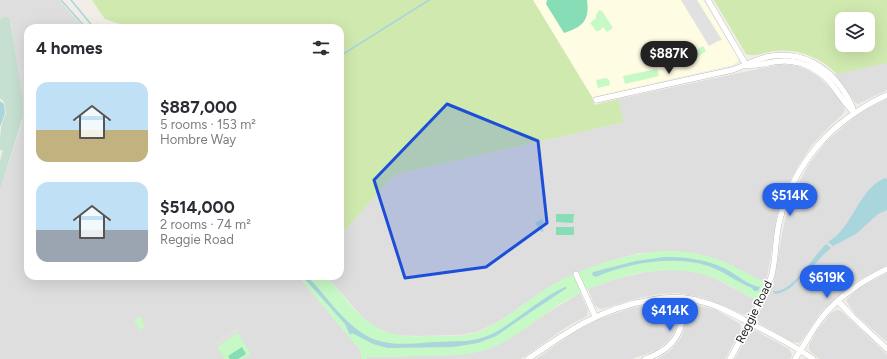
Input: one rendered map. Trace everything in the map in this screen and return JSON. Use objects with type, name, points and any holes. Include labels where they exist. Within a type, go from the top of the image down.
[{"type":"street","points":[[708,0],[746,65]]},
{"type":"street","points":[[596,100],[732,70],[746,65],[752,66],[773,61],[785,61],[800,63],[819,72],[830,82],[847,107],[854,112]]},
{"type":"street","name":"Reggie Road","points":[[730,359],[770,280],[779,223],[792,184],[818,144],[835,127],[854,112],[887,95]]},
{"type":"street","points":[[795,359],[820,321],[838,301],[866,280],[887,270]]},
{"type":"street","points":[[576,274],[595,316]]},
{"type":"street","points":[[528,359],[569,331],[595,316],[645,300],[667,298],[684,298],[698,300],[709,304],[801,350],[813,359]]},
{"type":"street","points":[[645,359],[669,347],[677,336],[682,324],[684,298]]},
{"type":"street","points":[[838,301],[887,349]]},
{"type":"highlighted area","points":[[447,104],[538,141],[547,223],[486,267],[405,278],[374,180]]},
{"type":"shaded area","points":[[0,0],[59,0],[80,24],[24,24],[24,280],[301,280],[361,351],[362,359],[0,359],[0,190],[22,123],[23,111],[11,21],[2,18],[0,19]]},
{"type":"shaded area","points":[[533,0],[703,0],[738,58],[738,61],[733,65],[592,97]]},
{"type":"shaded area","points":[[681,0],[697,0],[722,40],[709,46]]},
{"type":"shaded area","points":[[887,63],[887,90],[858,104],[835,74]]},
{"type":"shaded area","points":[[782,64],[798,66],[808,70],[818,76],[832,90],[844,107],[845,111],[811,146],[789,183],[777,216],[765,283],[722,261],[699,254],[675,251],[640,253],[609,261],[566,278],[539,294],[498,322],[477,332],[460,335],[417,336],[395,335],[375,327],[363,318],[330,280],[344,280],[344,231],[394,175],[624,122],[618,99]]},
{"type":"shaded area","points":[[887,99],[887,265],[857,281],[846,289],[820,313],[799,343],[793,342],[759,323],[757,317],[774,281],[786,216],[794,192],[809,164],[826,142],[853,118]]},
{"type":"shaded area","points":[[682,270],[703,274],[718,280],[756,300],[750,312],[746,315],[704,298],[677,293],[643,297],[601,309],[595,306],[588,289],[615,279],[646,272]]},
{"type":"shaded area","points":[[887,273],[886,341],[855,314],[847,302],[847,299],[859,288]]},
{"type":"shaded area","points":[[580,293],[588,310],[587,316],[568,326],[521,359],[366,359],[367,357],[458,355],[481,351],[505,341]]},
{"type":"shaded area","points":[[664,302],[675,302],[679,305],[678,323],[669,340],[657,350],[632,359],[536,359],[573,333],[599,319],[632,308]]},
{"type":"shaded area","points":[[694,304],[716,310],[740,324],[741,330],[725,359],[657,359],[670,351],[681,338],[688,309],[690,305]]},
{"type":"shaded area","points":[[837,310],[841,311],[887,355],[887,359],[820,359],[811,352],[809,345],[817,331],[831,313]]},
{"type":"shaded area","points":[[240,326],[242,330],[216,346],[214,342]]},
{"type":"shaded area","points":[[752,331],[756,331],[789,349],[792,355],[790,359],[735,359],[748,334]]},
{"type":"green space","points":[[92,0],[533,0],[592,97],[594,105],[618,99],[624,122],[394,175],[344,231],[344,24],[120,24],[105,19]]},
{"type":"green space","points":[[547,0],[587,0],[588,7],[586,18],[576,28],[564,33],[546,4]]},
{"type":"green space","points":[[714,0],[887,0],[887,63],[837,74],[816,58],[800,52],[783,50],[749,55],[746,54]]},
{"type":"green space","points":[[599,10],[602,11],[613,28],[607,32],[603,27],[599,31],[596,31],[590,23],[596,18]]},
{"type":"green space","points":[[6,17],[10,19],[23,101],[23,117],[0,190],[0,161],[3,150],[0,150],[0,136],[1,127],[6,113],[4,102],[0,98],[0,19]]},
{"type":"green space","points":[[703,46],[706,51],[696,58],[693,52]]},
{"type":"green space","points":[[657,69],[659,76],[625,84],[623,76]]},
{"type":"green space","points":[[606,78],[609,80],[610,85],[598,88],[596,80]]},
{"type":"green space","points":[[556,214],[574,214],[573,223],[556,222]]},
{"type":"green space","points":[[556,227],[574,227],[574,235],[556,235]]},
{"type":"green space","points":[[679,251],[705,255],[740,269],[765,283],[756,300],[723,282],[702,274],[664,270],[645,272],[626,276],[589,289],[555,307],[508,340],[483,351],[460,355],[367,357],[366,359],[362,359],[361,351],[301,280],[329,280],[361,316],[374,326],[386,332],[413,336],[472,334],[506,317],[552,285],[565,278],[601,264],[651,252]]},
{"type":"green space","points":[[140,316],[145,327],[140,330],[134,320]]},
{"type":"green space","points":[[238,333],[251,354],[242,359],[225,359],[217,347]]},
{"type":"green space","points":[[242,347],[246,354],[238,359],[230,359],[228,356]]},
{"type":"water","points":[[0,101],[4,104],[5,113],[0,127]]},
{"type":"water","points":[[885,178],[887,179],[887,210],[878,214],[856,234],[833,246],[828,242],[837,236],[844,228],[868,191],[876,183]]},
{"type":"water","points":[[542,219],[544,222],[541,225],[544,231],[541,232],[535,223]]},
{"type":"water","points":[[826,244],[831,248],[809,271],[808,270],[785,291],[775,294],[773,292],[788,286],[795,280]]},
{"type":"water","points":[[664,257],[687,258],[710,262],[724,268],[746,282],[760,287],[758,291],[754,291],[752,288],[714,268],[681,261],[636,264],[596,277],[592,275],[593,272],[636,261]]},
{"type":"water","points":[[306,280],[311,280],[343,317],[364,334],[376,340],[395,344],[465,341],[487,336],[494,333],[546,297],[565,287],[567,288],[496,336],[478,343],[453,347],[388,348],[373,344],[352,333],[350,335],[345,324]]},
{"type":"waterway","points":[[61,0],[82,24]]},
{"type":"waterway","points":[[71,0],[91,24]]},
{"type":"waterway","points":[[344,53],[429,0]]}]
